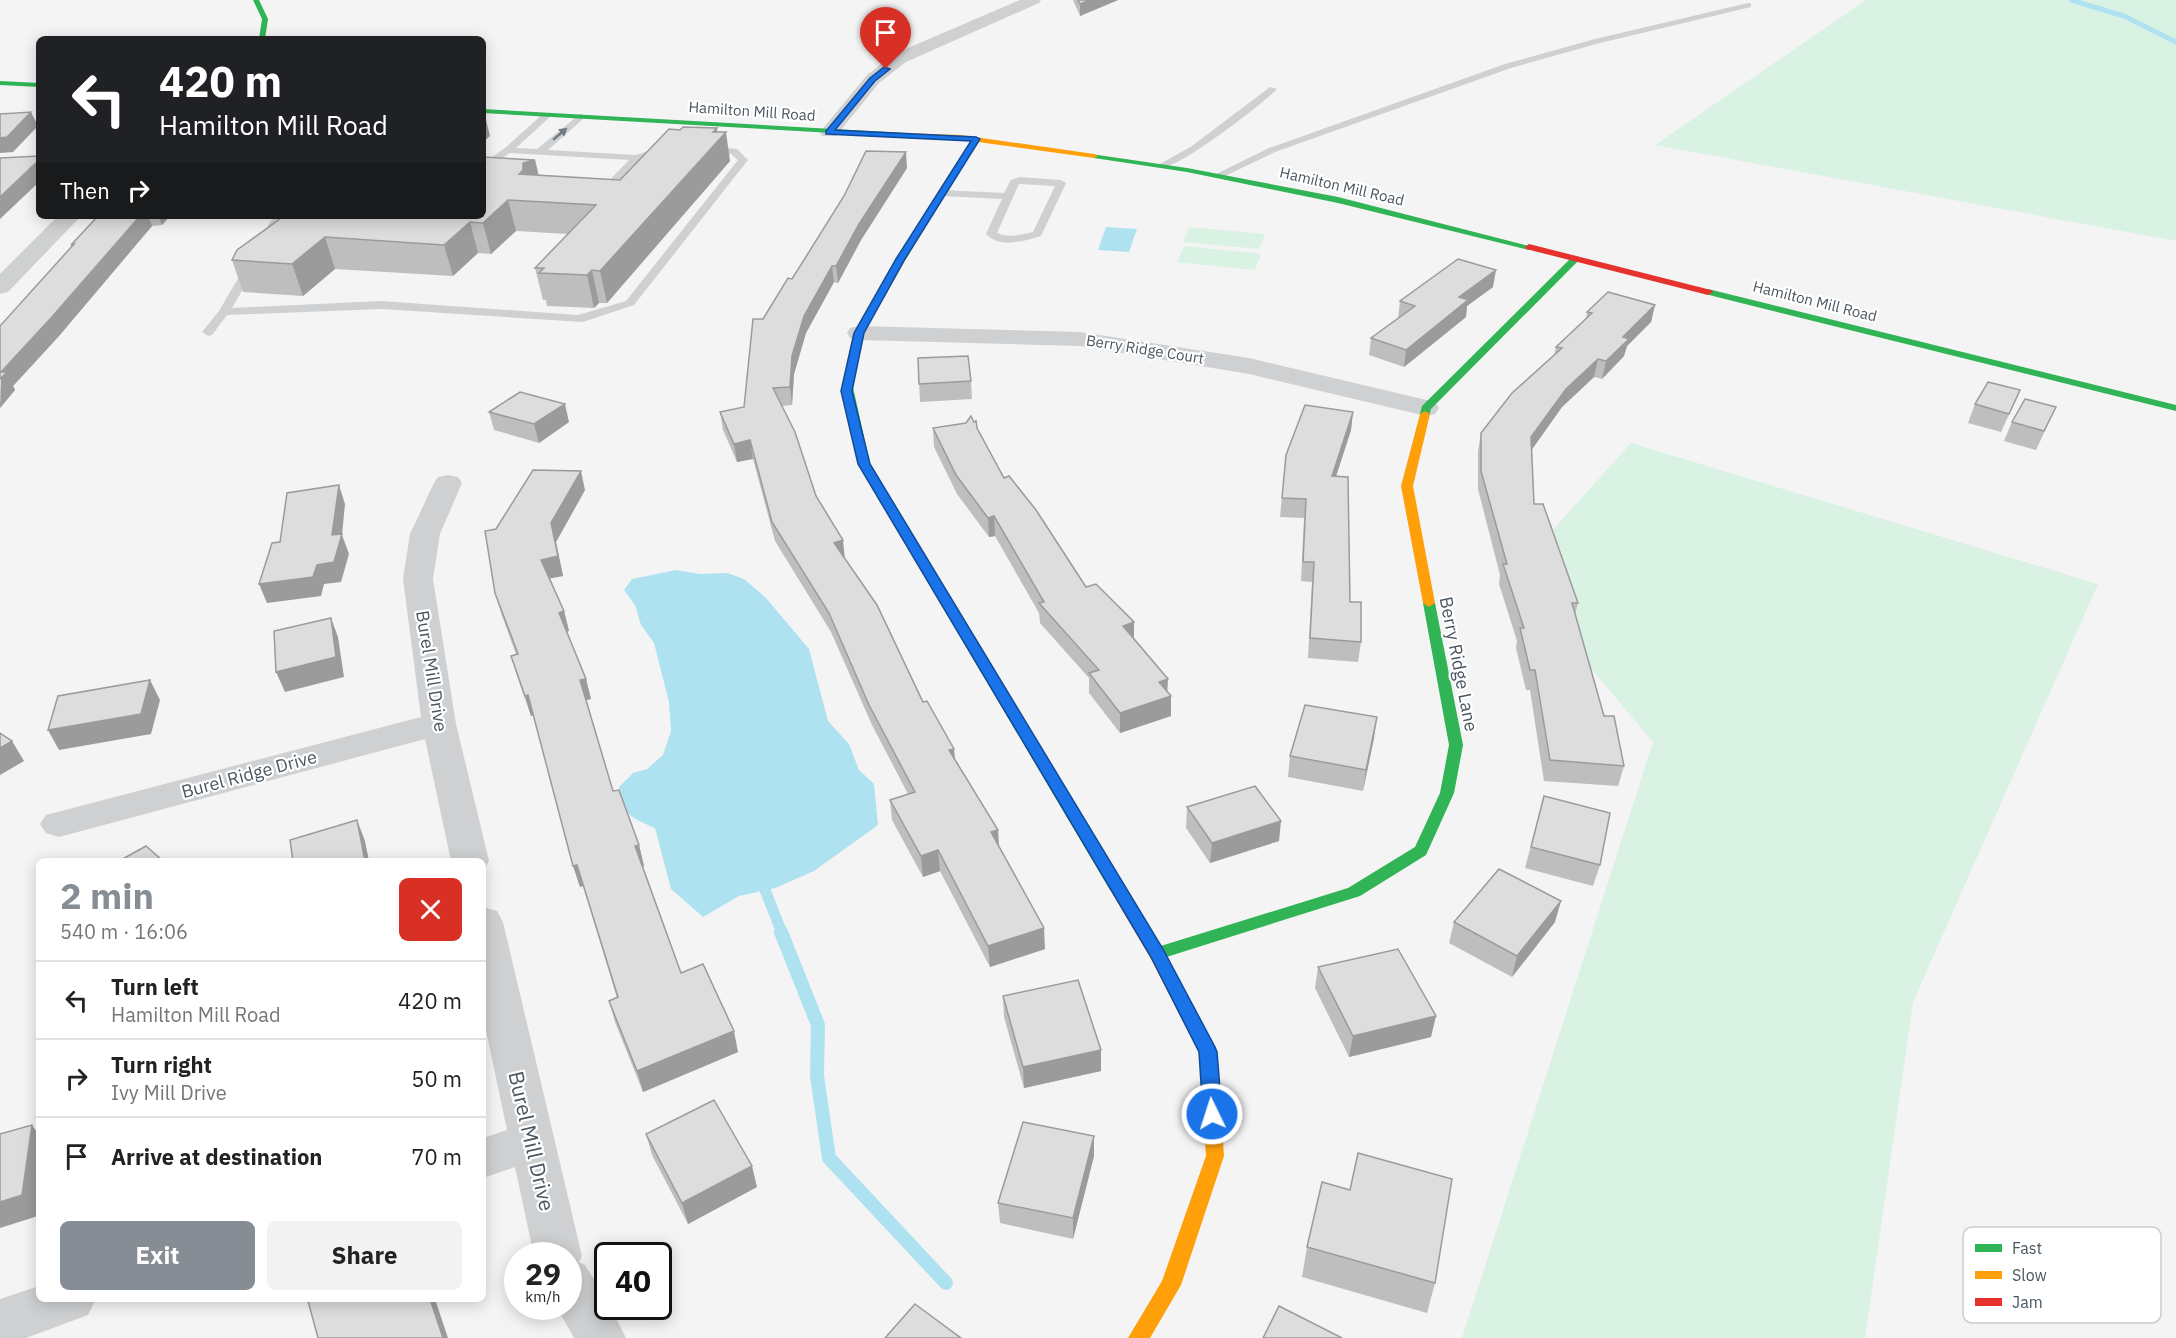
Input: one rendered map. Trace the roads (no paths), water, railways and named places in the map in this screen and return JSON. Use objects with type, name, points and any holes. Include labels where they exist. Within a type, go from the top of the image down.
[{"type":"street","points":[[256,0],[265,19],[262,36]]},
{"type":"street","points":[[829,132],[873,79],[900,58],[1034,0]]},
{"type":"street","points":[[0,83],[36,85]]},
{"type":"street","name":"Hamilton Mill Road","points":[[486,111],[976,139],[1164,166],[1338,200],[2176,408]]},
{"type":"street","points":[[976,139],[900,259],[859,333],[847,391],[864,464],[1157,954],[1208,1052],[1215,1156],[1171,1285],[1138,1338]]},
{"type":"street","points":[[0,287],[9,268],[66,219]]},
{"type":"street","points":[[1426,408],[1575,259]]},
{"type":"street","name":"Berry Ridge Court","points":[[859,333],[1080,339],[1249,366],[1426,408]]},
{"type":"street","name":"Berry Ridge Lane","points":[[1157,954],[1354,892],[1421,851],[1447,793],[1456,745],[1407,486],[1426,408]]},
{"type":"street","name":"Burel Mill Drive","points":[[448,483],[425,534],[418,579],[439,724],[469,858]]},
{"type":"street","name":"Burel Ridge Drive","points":[[59,824],[439,724]]},
{"type":"street","name":"Burel Mill Drive","points":[[486,935],[555,1242]]},
{"type":"street","points":[[486,1157],[532,1142]]},
{"type":"street","points":[[0,1323],[62,1302]]},
{"type":"street","points":[[582,1305],[601,1338]]},
{"type":"lane","points":[[1217,176],[1272,150],[1508,66],[1598,40],[1748,5]]},
{"type":"lane","points":[[1164,166],[1195,148],[1273,89]]},
{"type":"lane","points":[[486,165],[508,150],[546,115]]},
{"type":"lane","points":[[540,151],[580,117]]},
{"type":"lane","points":[[508,150],[637,158],[675,148]]},
{"type":"lane","points":[[224,312],[381,305],[579,319],[630,303],[743,160],[734,151],[695,148]]},
{"type":"lane","points":[[587,196],[607,189],[637,158]]},
{"type":"lane","points":[[1019,180],[1061,183],[1037,234],[1028,238],[997,238],[991,234],[1008,196],[1015,182],[1019,180]]},
{"type":"lane","points":[[942,193],[1008,196]]},
{"type":"lane","points":[[208,332],[224,312],[275,222],[279,219]]},
{"type":"water","points":[[1106,227],[1137,229],[1129,252],[1098,250]]},
{"type":"water","points":[[676,570],[700,574],[727,573],[744,579],[766,598],[809,649],[828,721],[849,744],[859,770],[874,784],[878,825],[814,871],[775,888],[739,896],[703,917],[671,889],[655,828],[629,814],[622,803],[619,787],[633,773],[647,769],[663,755],[671,731],[669,702],[654,643],[641,625],[635,605],[624,590],[632,579]]},
{"type":"waterway","points":[[2071,0],[2124,16],[2176,42]]},
{"type":"waterway","points":[[765,890],[782,933]]},
{"type":"waterway","points":[[781,932],[818,1025],[817,1076],[829,1158],[946,1283]]}]
